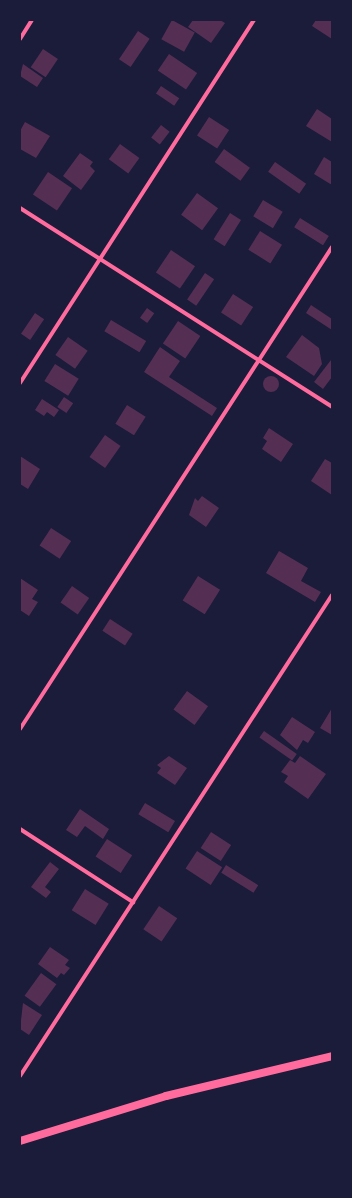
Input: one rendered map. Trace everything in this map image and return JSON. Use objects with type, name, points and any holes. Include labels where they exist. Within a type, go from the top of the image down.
[{"type":"main road","points":[[20,1141],[166,1096],[332,1056]]},
{"type":"street","points":[[20,39],[32,20]]},
{"type":"street","points":[[20,383],[254,20]]},
{"type":"street","points":[[20,208],[99,260],[260,359],[332,407]]},
{"type":"street","points":[[20,729],[332,247]]},
{"type":"street","points":[[20,1076],[332,595]]},
{"type":"street","points":[[20,829],[133,902]]},
{"type":"building","points":[[172,20],[195,33],[184,52],[161,39]]},
{"type":"building","points":[[193,20],[220,20],[225,23],[211,43],[188,27]]},
{"type":"building","points":[[316,20],[332,20],[332,39],[312,26]]},
{"type":"building","points":[[138,31],[150,39],[131,67],[119,59]]},
{"type":"building","points":[[43,49],[58,59],[46,77],[31,67]]},
{"type":"building","points":[[169,54],[197,73],[186,90],[158,71]]},
{"type":"building","points":[[23,64],[43,78],[37,87],[20,76]]},
{"type":"building","points":[[161,86],[179,98],[174,106],[156,93]]},
{"type":"building","points":[[317,109],[332,119],[332,142],[306,126]]},
{"type":"building","points":[[209,117],[229,130],[217,149],[197,135]]},
{"type":"building","points":[[25,122],[50,136],[36,158],[20,149],[20,131]]},
{"type":"building","points":[[161,125],[170,132],[160,144],[151,138]]},
{"type":"building","points":[[120,144],[139,158],[128,173],[109,159]]},
{"type":"building","points":[[224,149],[250,168],[240,181],[215,162]]},
{"type":"building","points":[[80,153],[93,162],[90,166],[95,171],[81,190],[63,176]]},
{"type":"building","points":[[324,157],[332,162],[332,185],[314,174]]},
{"type":"building","points":[[275,162],[306,184],[299,194],[268,172]]},
{"type":"building","points":[[48,172],[72,188],[57,211],[33,194]]},
{"type":"building","points":[[197,193],[218,208],[202,230],[181,215]]},
{"type":"building","points":[[263,200],[283,212],[273,228],[253,216]]},
{"type":"building","points":[[230,213],[241,220],[225,246],[214,239]]},
{"type":"building","points":[[300,218],[329,236],[323,245],[294,227]]},
{"type":"building","points":[[260,231],[282,245],[270,263],[248,250]]},
{"type":"building","points":[[171,250],[195,266],[180,289],[156,272]]},
{"type":"building","points":[[205,273],[214,279],[196,306],[187,300]]},
{"type":"building","points":[[233,294],[253,307],[241,326],[221,312]]},
{"type":"building","points":[[311,305],[332,319],[332,330],[306,313]]},
{"type":"building","points":[[147,308],[154,313],[147,323],[140,318]]},
{"type":"building","points":[[35,313],[44,319],[30,340],[21,334]]},
{"type":"building","points":[[111,320],[146,341],[139,352],[104,331]]},
{"type":"building","points":[[178,321],[200,336],[185,358],[163,343]]},
{"type":"building","points":[[302,335],[319,348],[322,364],[314,376],[286,357]]},
{"type":"building","points":[[68,337],[88,351],[75,369],[55,355]]},
{"type":"building","points":[[160,347],[180,361],[169,377],[217,408],[212,416],[144,372]]},
{"type":"building","points":[[331,360],[332,377],[323,389],[314,382]]},
{"type":"building","points":[[55,364],[79,379],[68,396],[44,381]]},
{"type":"building","points":[[268,376],[274,376],[279,381],[277,390],[274,392],[268,392],[263,387],[263,381]]},
{"type":"building","points":[[64,397],[73,403],[66,413],[57,407]]},
{"type":"building","points":[[42,399],[59,410],[54,417],[47,412],[44,416],[35,410]]},
{"type":"building","points":[[127,405],[146,417],[134,435],[115,424]]},
{"type":"building","points":[[269,428],[293,444],[281,462],[262,449],[267,441],[263,438]]},
{"type":"building","points":[[105,435],[121,446],[105,468],[90,457]]},
{"type":"building","points":[[20,456],[40,469],[28,489],[20,484]]},
{"type":"building","points":[[325,459],[332,463],[332,495],[311,481]]},
{"type":"building","points":[[202,496],[219,508],[206,527],[189,515],[195,498],[198,501]]},
{"type":"building","points":[[51,528],[71,541],[60,559],[40,546]]},
{"type":"building","points":[[279,551],[308,568],[301,581],[321,592],[315,602],[266,573]]},
{"type":"building","points":[[198,576],[220,590],[205,614],[183,601]]},
{"type":"building","points":[[20,578],[38,590],[32,599],[38,602],[29,616],[20,610]]},
{"type":"building","points":[[72,586],[89,598],[78,614],[61,602]]},
{"type":"building","points":[[110,619],[133,634],[125,645],[102,631]]},
{"type":"building","points":[[187,691],[208,706],[195,725],[173,710]]},
{"type":"building","points":[[332,708],[332,735],[320,728]]},
{"type":"building","points":[[292,717],[315,732],[308,743],[303,740],[297,750],[280,735]]},
{"type":"building","points":[[264,731],[297,754],[292,760],[259,738]]},
{"type":"building","points":[[169,756],[187,768],[175,785],[157,773],[161,768],[157,765]]},
{"type":"building","points":[[300,756],[326,774],[308,799],[284,782],[288,776],[281,772],[290,760],[295,763]]},
{"type":"building","points":[[145,803],[175,821],[168,832],[138,814]]},
{"type":"building","points":[[80,809],[109,829],[103,839],[85,826],[77,837],[66,830]]},
{"type":"building","points":[[211,832],[231,845],[221,861],[201,848]]},
{"type":"building","points":[[107,839],[132,855],[121,873],[96,857]]},
{"type":"building","points":[[197,851],[222,867],[211,885],[186,869]]},
{"type":"building","points":[[50,862],[59,869],[45,887],[51,892],[46,898],[31,887]]},
{"type":"building","points":[[226,865],[258,885],[253,893],[221,873]]},
{"type":"building","points":[[85,889],[109,904],[95,925],[72,910]]},
{"type":"building","points":[[159,906],[177,918],[162,942],[143,929]]},
{"type":"building","points":[[50,947],[69,960],[65,965],[70,968],[64,975],[61,973],[57,978],[38,964]]},
{"type":"building","points":[[41,973],[56,984],[40,1007],[25,996]]},
{"type":"building","points":[[23,1003],[42,1015],[29,1035],[20,1029]]}]
